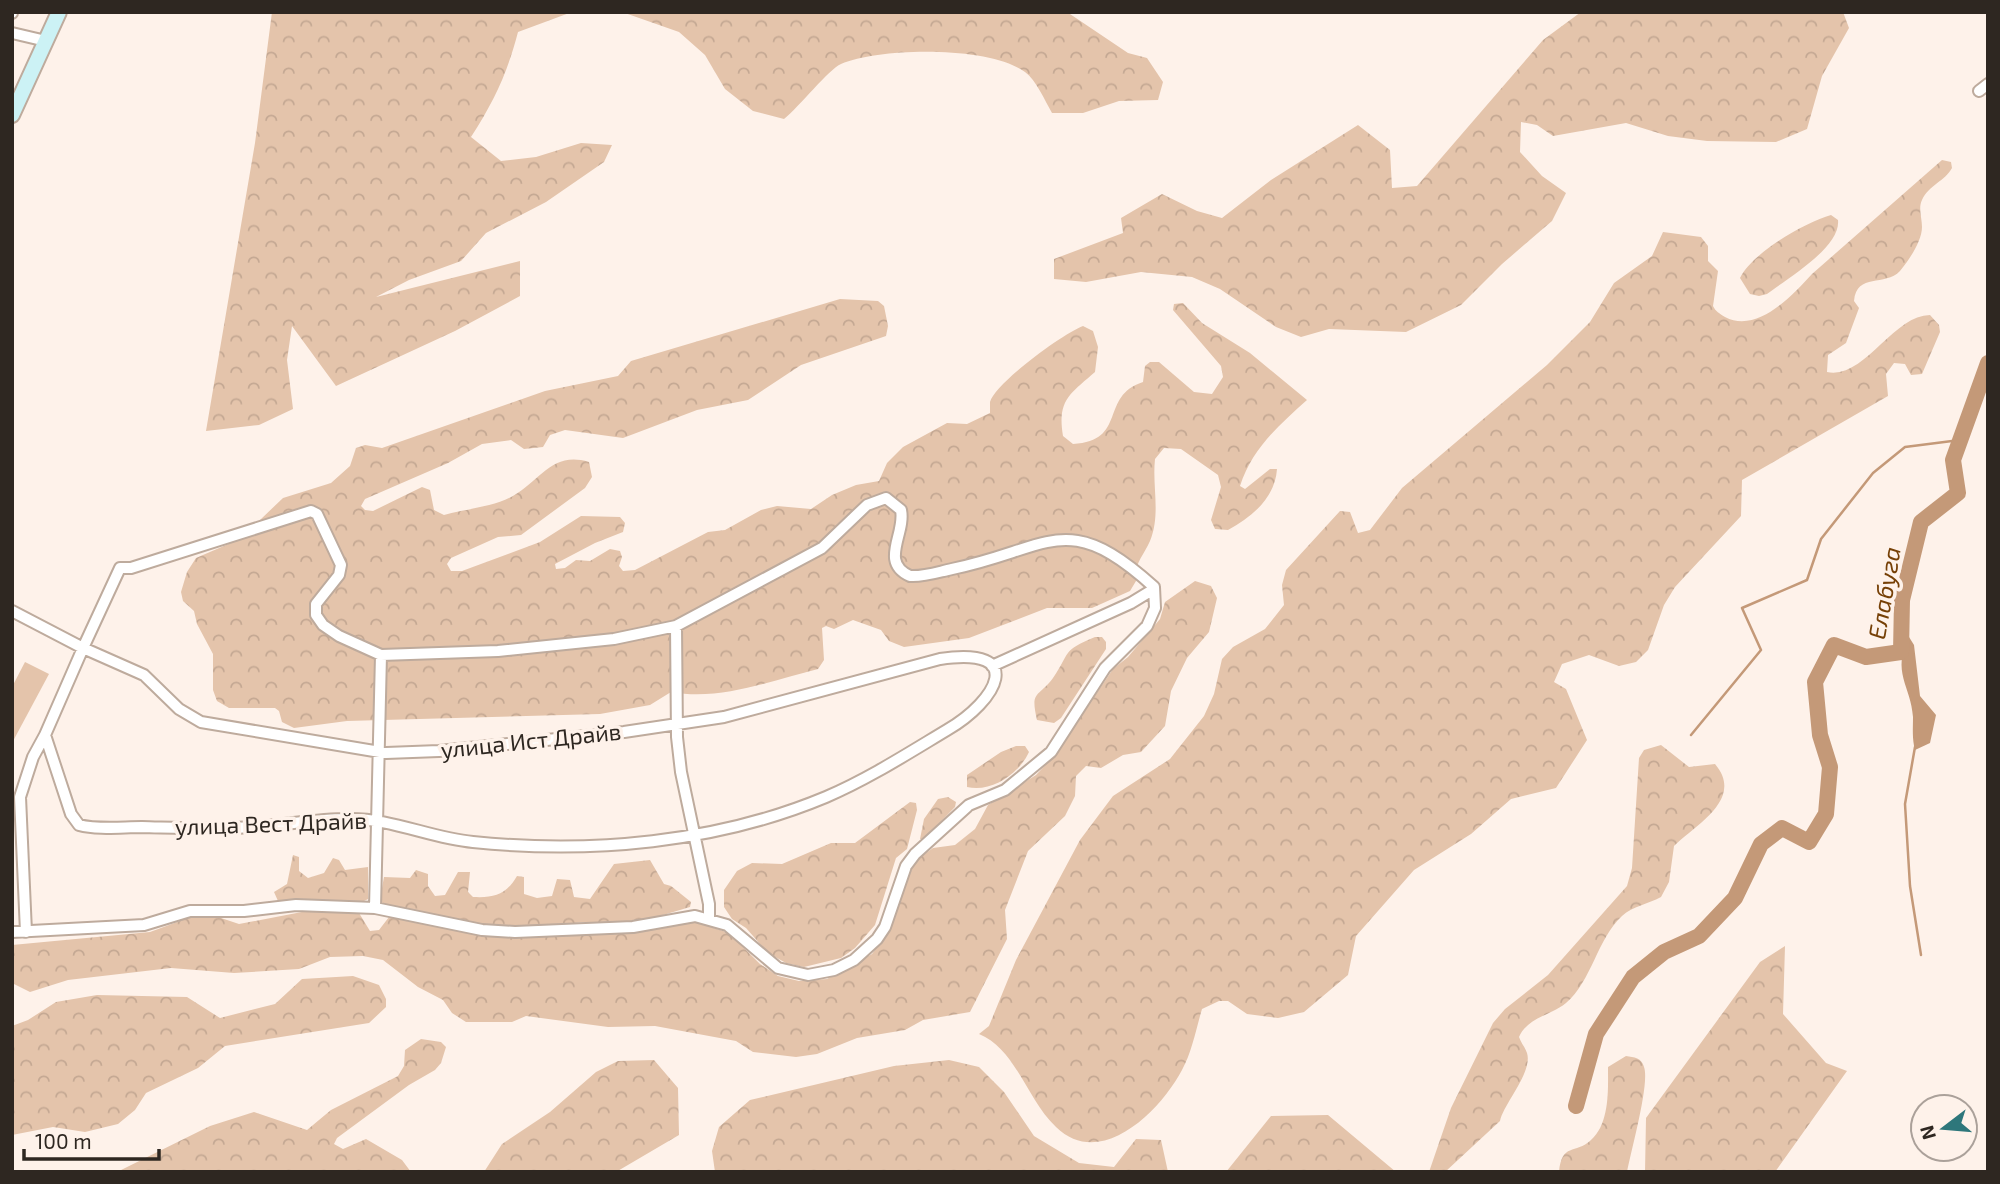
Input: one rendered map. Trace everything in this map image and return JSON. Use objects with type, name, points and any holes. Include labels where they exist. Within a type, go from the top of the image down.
[{"type":"main road","points":[[12,115],[59,12]]},
{"type":"street","points":[[12,33],[46,41]]},
{"type":"street","points":[[12,932],[26,932],[144,925],[199,910],[244,911],[296,905],[375,908],[482,930],[515,932],[633,927],[678,917],[709,918],[737,932],[778,968],[795,974],[821,973],[861,955],[885,927],[906,866],[915,854],[969,805],[1005,790],[1051,752],[1105,668],[1147,626],[1154,608],[1154,589],[1126,561],[1085,540],[1041,543],[973,565],[910,576],[897,567],[893,554],[902,528],[901,510],[897,504],[880,498],[867,505],[822,548],[676,626],[614,639],[530,649],[381,655],[339,636],[323,625],[316,615],[316,604],[339,575],[341,565],[317,514],[311,511],[131,568],[120,568],[33,757],[20,797],[26,932]]},
{"type":"street","points":[[992,666],[1131,604],[1154,589]]},
{"type":"street","points":[[12,611],[83,648]]},
{"type":"street","points":[[676,626],[677,725],[684,788],[709,904],[709,918]]},
{"type":"street","name":"улица Ист Драйв","points":[[83,648],[144,676],[179,709],[201,722],[378,752],[439,751],[677,725],[743,713],[940,659],[979,656],[992,666]]},
{"type":"street","points":[[375,908],[381,655]]},
{"type":"street","name":"улица Вест Драйв","points":[[45,735],[74,821],[86,827],[233,828],[347,819],[378,821],[453,840],[510,845],[605,845],[694,836],[796,808],[877,771],[973,713],[994,689],[997,681],[992,666]]},
{"type":"green space","points":[[272,12],[572,12],[518,32],[499,87],[471,137],[501,161],[536,157],[581,143],[612,145],[604,162],[546,202],[486,233],[461,261],[409,280],[376,297],[520,261],[520,296],[455,331],[336,386],[292,326],[287,360],[293,409],[259,425],[206,431],[255,143]]},
{"type":"green space","points":[[622,12],[1067,12],[1128,53],[1147,58],[1163,82],[1158,100],[1119,101],[1083,113],[1052,113],[1037,85],[1025,72],[1009,63],[987,57],[935,52],[882,54],[859,58],[836,67],[784,119],[753,111],[725,89],[705,55],[679,32]]},
{"type":"green space","points":[[1581,12],[1843,12],[1849,28],[1822,76],[1807,129],[1776,142],[1707,141],[1668,136],[1626,123],[1553,136],[1537,125],[1521,122],[1520,152],[1542,176],[1566,193],[1552,221],[1502,264],[1461,305],[1406,332],[1329,329],[1301,337],[1276,327],[1220,289],[1192,277],[1141,272],[1086,282],[1054,279],[1054,259],[1123,233],[1121,218],[1162,194],[1197,211],[1222,218],[1271,180],[1358,125],[1390,150],[1392,188],[1417,186],[1543,40]]},
{"type":"green space","points":[[1942,160],[1951,162],[1952,168],[1922,200],[1921,232],[1914,250],[1894,276],[1860,286],[1854,301],[1859,308],[1846,343],[1828,355],[1827,372],[1841,372],[1854,366],[1904,325],[1916,318],[1930,315],[1939,325],[1940,332],[1922,374],[1911,375],[1905,364],[1894,363],[1886,374],[1888,396],[1742,480],[1741,516],[1675,587],[1664,605],[1648,650],[1636,662],[1619,666],[1589,655],[1562,664],[1554,682],[1566,689],[1587,740],[1556,788],[1511,799],[1471,834],[1414,870],[1356,936],[1348,975],[1304,1012],[1278,1018],[1247,1014],[1228,1001],[1219,1001],[1202,1009],[1182,1070],[1160,1102],[1145,1117],[1110,1139],[1092,1142],[1073,1139],[1056,1127],[1003,1051],[979,1034],[989,1026],[1016,960],[1080,840],[1113,796],[1170,759],[1204,716],[1214,694],[1222,659],[1233,647],[1265,629],[1284,605],[1282,585],[1286,570],[1340,511],[1350,512],[1358,533],[1370,530],[1402,488],[1547,365],[1590,322],[1614,283],[1652,256],[1663,232],[1701,237],[1708,246],[1708,261],[1718,271],[1714,308],[1725,317],[1749,321],[1761,317],[1784,302],[1812,274]]},
{"type":"green space","points":[[1831,215],[1838,220],[1837,230],[1831,241],[1812,261],[1767,294],[1750,294],[1740,278],[1755,259],[1780,240]]},
{"type":"green space","points":[[840,299],[878,301],[884,306],[888,326],[886,336],[801,365],[748,400],[697,410],[623,438],[565,430],[550,435],[543,447],[524,449],[511,440],[482,444],[448,463],[365,499],[361,506],[365,510],[373,511],[422,487],[430,490],[434,510],[444,515],[505,500],[565,460],[589,462],[592,477],[585,488],[521,535],[498,537],[451,558],[447,564],[451,571],[462,571],[540,542],[581,516],[620,517],[625,523],[623,532],[555,564],[556,569],[565,568],[576,560],[590,561],[610,549],[620,551],[622,557],[619,566],[623,571],[635,570],[708,532],[725,530],[761,510],[777,506],[811,509],[832,495],[856,485],[879,481],[887,463],[903,447],[947,423],[967,424],[990,413],[990,402],[1004,383],[1047,348],[1083,326],[1093,331],[1098,347],[1095,372],[1072,392],[1064,406],[1063,436],[1073,444],[1090,441],[1101,435],[1108,427],[1121,397],[1143,382],[1145,366],[1150,362],[1159,362],[1194,392],[1212,394],[1223,377],[1221,366],[1173,310],[1174,304],[1183,303],[1202,323],[1250,353],[1307,400],[1267,439],[1245,473],[1240,486],[1245,489],[1270,469],[1277,469],[1267,498],[1254,513],[1228,530],[1215,529],[1211,520],[1221,487],[1218,475],[1181,449],[1164,448],[1155,459],[1155,521],[1150,541],[1138,565],[1136,581],[1130,591],[1092,608],[1047,608],[969,638],[904,647],[889,641],[881,630],[853,620],[834,629],[826,626],[822,628],[824,660],[818,669],[727,692],[671,692],[650,705],[600,714],[347,721],[294,728],[282,722],[279,711],[275,708],[229,708],[217,701],[213,690],[213,654],[197,624],[194,611],[183,601],[181,592],[187,572],[196,558],[240,539],[283,498],[331,483],[350,466],[356,448],[365,445],[382,448],[545,391],[618,376],[631,361]]},
{"type":"green space","points":[[1195,581],[1211,586],[1217,598],[1209,632],[1187,658],[1171,691],[1165,726],[1141,752],[1123,755],[1101,768],[1086,766],[1076,776],[1075,796],[1065,816],[1028,851],[1005,910],[1007,939],[970,1012],[923,1020],[905,1030],[857,1038],[817,1054],[796,1057],[753,1052],[736,1041],[655,1026],[608,1027],[526,1016],[512,1022],[466,1022],[452,1013],[443,1000],[418,987],[383,960],[363,956],[330,957],[299,969],[234,973],[171,968],[68,980],[30,992],[12,983],[12,945],[150,932],[188,918],[215,916],[239,924],[307,911],[359,913],[370,931],[379,930],[389,917],[519,938],[623,933],[696,922],[729,933],[760,964],[778,976],[799,981],[827,979],[872,954],[887,933],[915,861],[933,848],[955,845],[975,829],[988,805],[1036,775],[1054,756],[1113,669],[1128,657],[1160,619],[1165,602]]},
{"type":"green space","points":[[1095,637],[1102,637],[1106,642],[1106,649],[1061,718],[1054,723],[1037,720],[1034,704],[1037,695],[1053,678],[1072,649]]},
{"type":"green space","points":[[25,662],[49,674],[12,743],[12,687]]},
{"type":"green space","points":[[1661,745],[1689,767],[1715,764],[1723,777],[1721,800],[1704,820],[1674,846],[1669,882],[1661,897],[1622,916],[1606,936],[1575,994],[1566,1003],[1523,1030],[1519,1037],[1527,1053],[1526,1069],[1500,1121],[1445,1172],[1429,1172],[1451,1108],[1493,1023],[1505,1009],[1548,975],[1627,886],[1632,868],[1639,758],[1644,750]]},
{"type":"green space","points":[[1016,746],[1025,746],[1029,752],[1011,774],[985,787],[967,787],[967,775],[1001,752]]},
{"type":"green space","points":[[948,797],[956,802],[955,807],[924,839],[920,839],[924,819],[938,799]]},
{"type":"green space","points":[[910,802],[916,803],[917,810],[907,849],[896,858],[875,925],[855,948],[841,958],[804,967],[786,963],[768,953],[746,928],[732,919],[724,907],[724,890],[737,871],[752,863],[782,864],[831,843],[855,843]]},
{"type":"green space","points":[[293,855],[299,857],[299,871],[308,878],[324,873],[333,858],[339,860],[345,870],[368,867],[368,899],[362,902],[278,901],[274,892],[287,884]]},
{"type":"green space","points":[[650,860],[664,884],[671,886],[691,902],[690,907],[624,924],[585,922],[517,929],[483,926],[383,904],[380,899],[384,877],[410,878],[416,870],[428,874],[428,886],[435,896],[445,895],[458,872],[470,872],[468,892],[473,897],[499,894],[517,876],[524,877],[524,894],[537,898],[552,896],[557,879],[570,880],[574,897],[590,899],[614,864]]},
{"type":"green space","points":[[1785,946],[1783,1014],[1826,1063],[1847,1071],[1775,1172],[1645,1172],[1646,1118],[1760,962]]},
{"type":"green space","points":[[353,976],[379,985],[386,999],[386,1007],[369,1023],[225,1046],[198,1068],[146,1093],[135,1110],[118,1124],[85,1132],[53,1127],[12,1135],[12,1026],[28,1020],[56,1002],[97,995],[187,997],[220,1018],[275,1004],[302,979]]},
{"type":"green space","points":[[421,1039],[441,1042],[446,1047],[441,1063],[435,1070],[409,1085],[337,1138],[334,1144],[343,1149],[366,1139],[402,1160],[411,1172],[117,1172],[210,1126],[254,1112],[307,1130],[331,1110],[398,1076],[404,1066],[405,1050]]},
{"type":"green space","points":[[1626,1056],[1640,1060],[1645,1075],[1627,1172],[1559,1172],[1563,1156],[1591,1140],[1602,1125],[1607,1105],[1608,1067]]},
{"type":"green space","points":[[654,1060],[678,1088],[679,1135],[616,1172],[484,1172],[502,1144],[550,1112],[596,1072],[618,1061]]},
{"type":"green space","points":[[949,1060],[979,1067],[1004,1092],[1034,1136],[1079,1163],[1114,1167],[1136,1139],[1161,1140],[1168,1172],[715,1172],[712,1151],[719,1127],[750,1100],[894,1066]]},
{"type":"green space","points":[[1328,1115],[1396,1172],[1226,1172],[1271,1116]]},
{"type":"shaded area","points":[[1909,637],[1914,645],[1920,696],[1936,715],[1930,743],[1915,750],[1912,706],[1902,670],[1904,649]]},
{"type":"waterway","name":"Елабуга","points":[[1576,1106],[1596,1034],[1633,977],[1664,952],[1699,936],[1735,898],[1761,844],[1782,828],[1809,842],[1826,814],[1830,767],[1820,735],[1815,682],[1834,645],[1866,657],[1901,652],[1902,600],[1921,522],[1958,493],[1953,460],[1988,363]]},
{"type":"waterway","points":[[1691,735],[1761,650],[1742,608],[1807,580],[1821,539],[1873,473],[1905,447],[1960,440]]},
{"type":"waterway","points":[[1915,747],[1905,804],[1910,886],[1921,955]]}]
